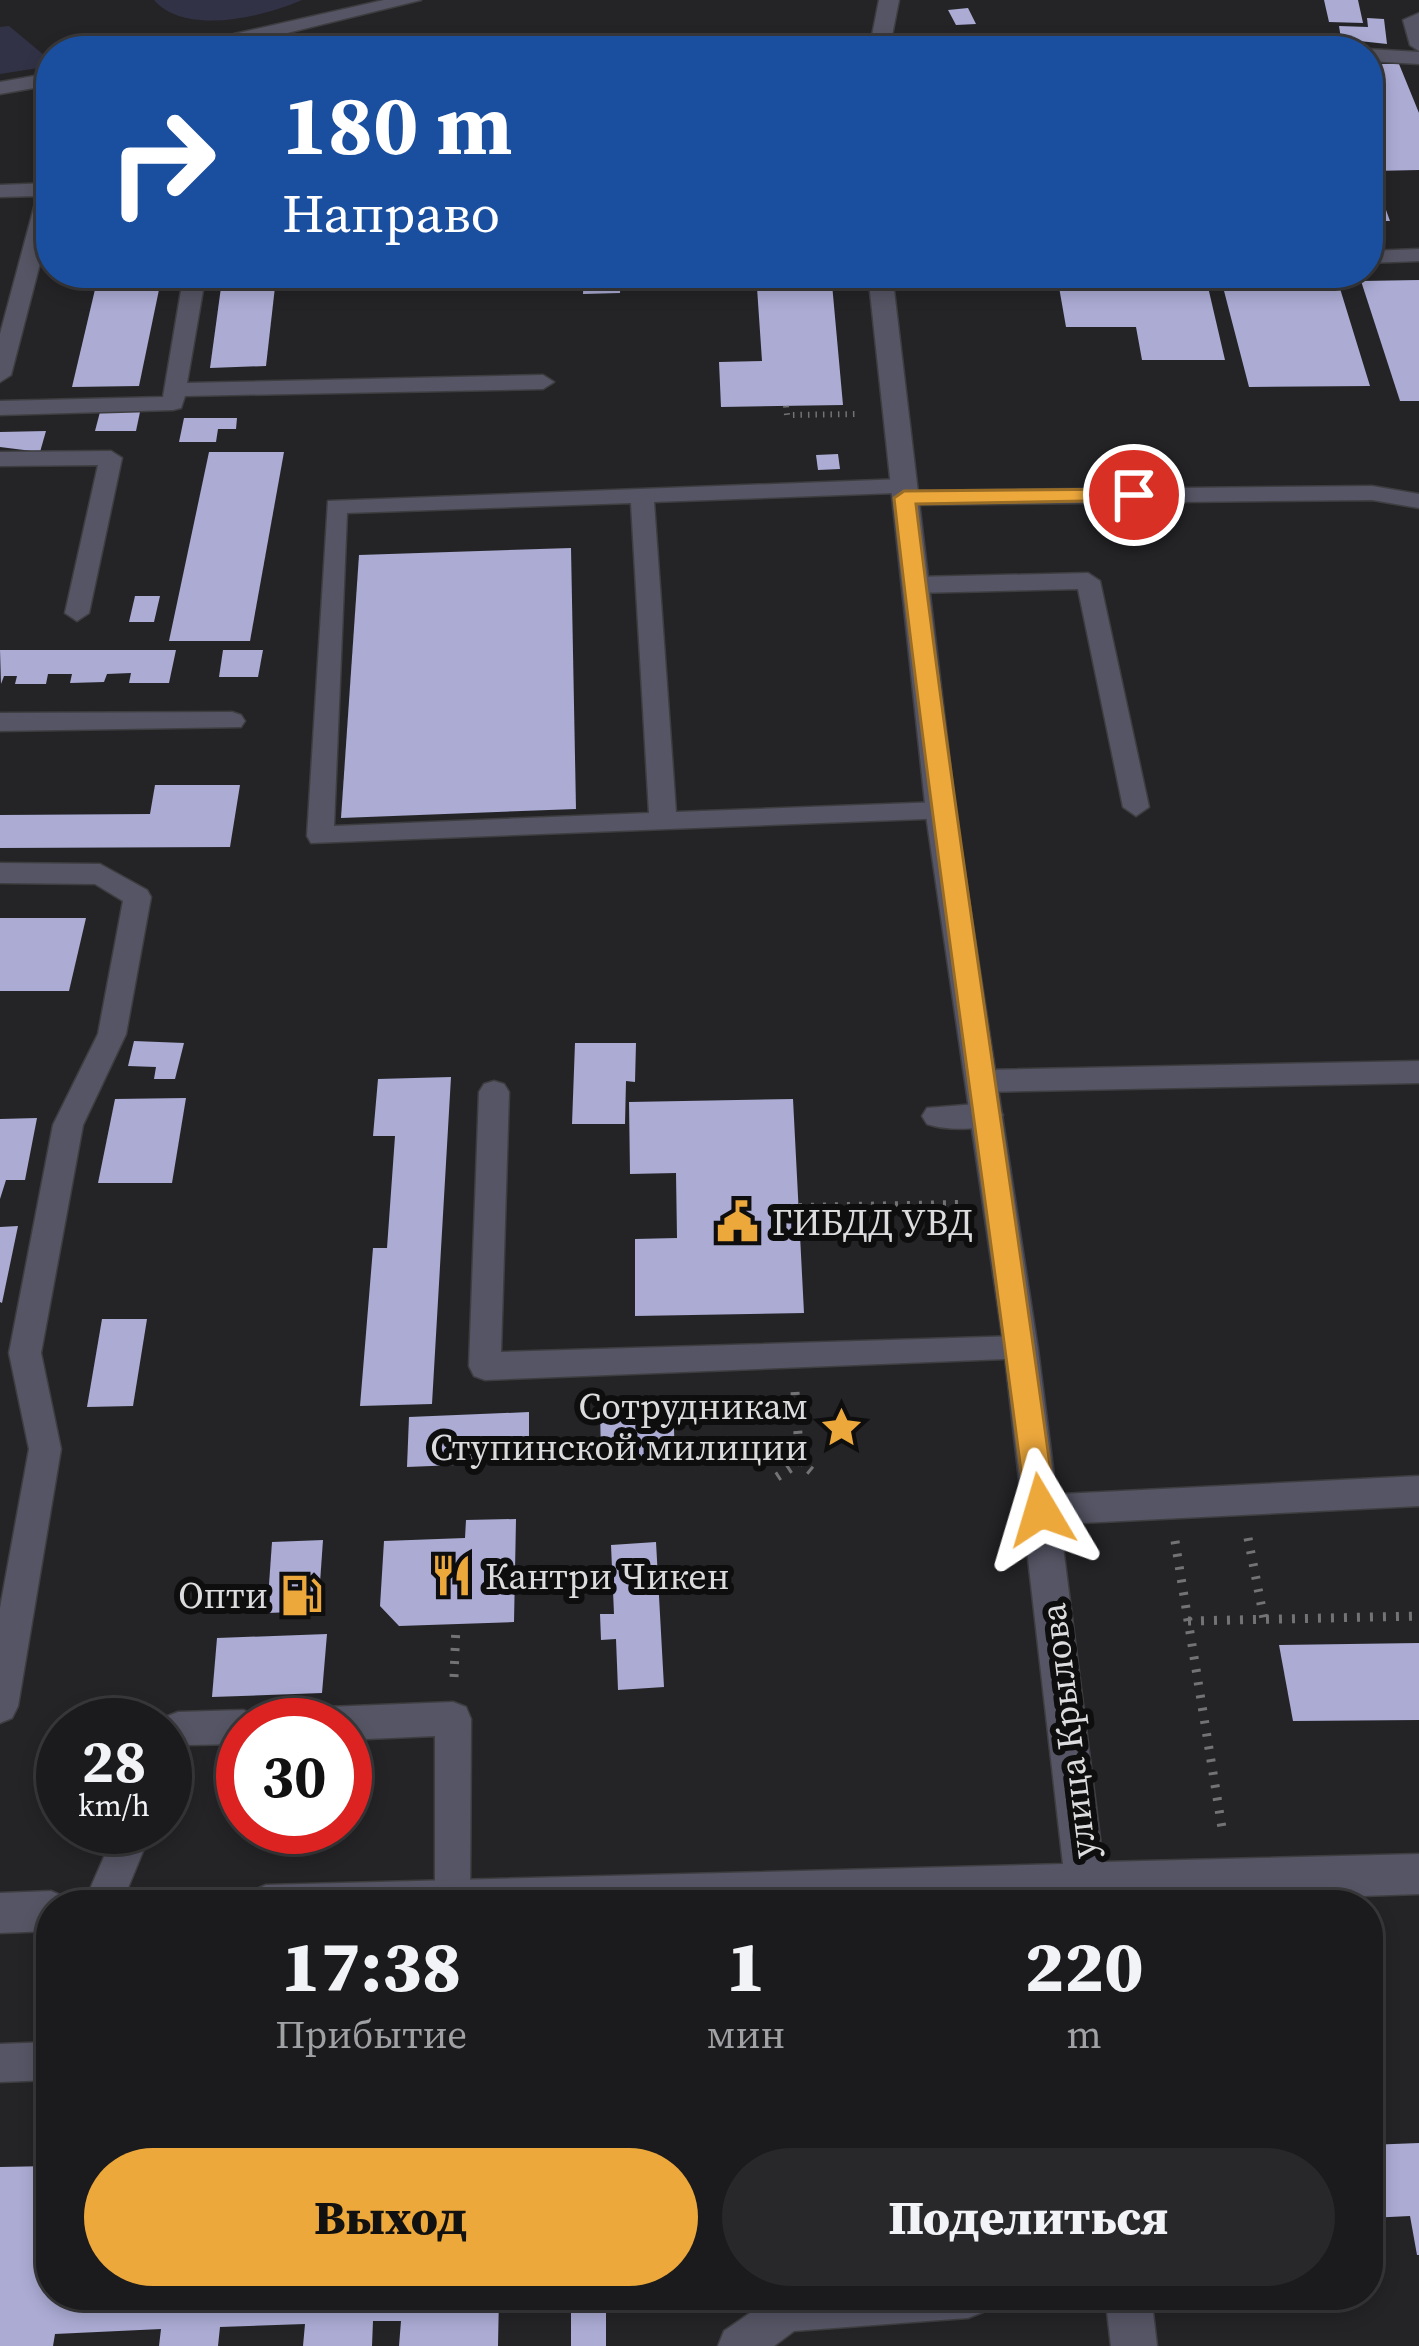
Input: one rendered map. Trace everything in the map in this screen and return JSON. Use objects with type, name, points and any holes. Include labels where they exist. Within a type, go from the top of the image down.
[{"type":"street","points":[[882,36],[889,0]]},
{"type":"street","points":[[250,36],[401,1]]},
{"type":"street","points":[[0,88],[36,82]]},
{"type":"street","name":"улица Крылова","points":[[882,288],[941,811],[1021,1348],[1087,1890]]},
{"type":"street","points":[[1114,1890],[1230,1877],[1419,1874]]},
{"type":"street","points":[[0,1912],[36,1911]]},
{"type":"street","points":[[1130,2310],[1134,2346]]},
{"type":"lane","points":[[1419,19],[1412,20],[1419,46]]},
{"type":"lane","points":[[1383,56],[1419,58]]},
{"type":"lane","points":[[0,190],[36,189]]},
{"type":"lane","points":[[0,375],[36,241]]},
{"type":"lane","points":[[1383,256],[1419,255]]},
{"type":"lane","points":[[0,407],[172,403],[192,288]]},
{"type":"lane","points":[[175,389],[543,382]]},
{"type":"lane","points":[[0,460],[110,458],[77,613]]},
{"type":"lane","points":[[941,811],[320,836],[336,506],[904,492],[1372,493],[1419,501]]},
{"type":"lane","points":[[642,495],[663,822]]},
{"type":"lane","points":[[915,585],[1088,581],[1136,807]]},
{"type":"lane","points":[[0,722],[232,721]]},
{"type":"lane","points":[[0,873],[100,874],[137,897],[112,1034],[68,1125],[26,1353],[44,1448],[0,1706]]},
{"type":"lane","points":[[982,1082],[1419,1072]]},
{"type":"lane","points":[[494,1092],[484,1366],[1021,1348]]},
{"type":"lane","points":[[937,1116],[988,1115]]},
{"type":"lane","points":[[1041,1510],[1419,1491]]},
{"type":"lane","points":[[372,1722],[453,1719],[451,1890]]},
{"type":"lane","points":[[109,1890],[125,1854]]},
{"type":"lane","points":[[0,2063],[36,2062]]},
{"type":"lane","points":[[739,2346],[787,2312],[811,2310]]},
{"type":"path","points":[[786,406],[787,415],[843,414]]},
{"type":"path","points":[[799,1207],[1001,1203]]},
{"type":"path","points":[[792,1355],[800,1462],[817,1476]]},
{"type":"path","points":[[777,1477],[800,1462]]},
{"type":"path","points":[[1241,1500],[1264,1619]]},
{"type":"path","points":[[1169,1504],[1230,1877]]},
{"type":"path","points":[[1188,1621],[1419,1616]]},
{"type":"shaded area","points":[[154,0],[302,0],[246,17],[204,20],[185,18]]},
{"type":"shaded area","points":[[9,26],[36,48],[36,68],[0,74],[0,27]]},
{"type":"building","points":[[1324,0],[1358,0],[1363,23],[1329,22]]},
{"type":"building","points":[[968,8],[976,24],[956,25],[948,10]]},
{"type":"building","points":[[1367,18],[1384,19],[1387,44],[1383,36],[1341,36],[1339,26],[1368,27]]},
{"type":"building","points":[[1383,64],[1399,64],[1419,113],[1419,170],[1383,171]]},
{"type":"building","points":[[1419,280],[1419,401],[1400,401],[1363,288],[1383,288],[1383,281]]},
{"type":"building","points":[[95,288],[159,288],[139,386],[72,387]]},
{"type":"building","points":[[221,288],[275,288],[266,366],[210,368]]},
{"type":"building","points":[[583,288],[620,288],[620,293],[583,294]]},
{"type":"building","points":[[757,288],[832,288],[843,405],[721,407],[719,362],[762,361]]},
{"type":"building","points":[[1059,288],[1208,288],[1225,360],[1142,360],[1136,327],[1066,327]]},
{"type":"building","points":[[1223,288],[1340,288],[1370,386],[1249,387]]},
{"type":"building","points":[[100,412],[140,412],[136,431],[95,431]]},
{"type":"building","points":[[184,418],[237,418],[236,429],[218,429],[216,442],[179,442]]},
{"type":"building","points":[[46,431],[40,452],[0,447],[0,432]]},
{"type":"building","points":[[209,452],[284,452],[250,641],[169,641]]},
{"type":"building","points":[[838,454],[840,469],[818,470],[816,455]]},
{"type":"building","points":[[571,548],[576,809],[341,818],[359,555]]},
{"type":"building","points":[[135,596],[160,596],[154,622],[129,622]]},
{"type":"building","points":[[0,650],[176,650],[169,683],[129,683],[131,673],[107,674],[104,682],[70,683],[72,674],[48,674],[46,684],[15,684],[17,676],[4,676],[1,684]]},
{"type":"building","points":[[223,650],[263,650],[258,677],[219,677]]},
{"type":"building","points":[[155,785],[240,785],[230,847],[0,848],[0,815],[150,814]]},
{"type":"building","points":[[0,918],[86,918],[69,991],[0,991]]},
{"type":"building","points":[[134,1041],[184,1043],[175,1079],[154,1079],[156,1067],[128,1066]]},
{"type":"building","points":[[575,1043],[636,1043],[635,1082],[626,1081],[625,1124],[572,1124]]},
{"type":"building","points":[[451,1077],[432,1404],[360,1406],[373,1248],[387,1248],[395,1136],[373,1136],[378,1079]]},
{"type":"building","points":[[186,1098],[172,1183],[98,1183],[115,1099]]},
{"type":"building","name":"ГИБДД УВД","points":[[793,1099],[804,1313],[635,1316],[635,1239],[677,1238],[676,1173],[630,1174],[629,1102]]},
{"type":"building","points":[[37,1118],[25,1180],[6,1180],[0,1199],[0,1119]]},
{"type":"building","points":[[18,1226],[2,1303],[0,1227]]},
{"type":"building","points":[[102,1319],[147,1319],[133,1406],[87,1407]]},
{"type":"building","points":[[673,1405],[675,1455],[601,1458],[600,1408]]},
{"type":"building","points":[[529,1412],[529,1462],[407,1467],[409,1417]]},
{"type":"building","points":[[516,1519],[514,1622],[399,1626],[380,1606],[384,1541],[465,1538],[466,1520]]},
{"type":"building","points":[[323,1540],[318,1611],[267,1613],[272,1542]]},
{"type":"building","points":[[656,1542],[664,1687],[618,1690],[616,1639],[601,1640],[600,1614],[614,1614],[611,1545]]},
{"type":"building","points":[[327,1634],[322,1693],[212,1697],[217,1638]]},
{"type":"building","points":[[1419,1643],[1419,1720],[1293,1721],[1279,1645]]},
{"type":"building","points":[[1419,2143],[1419,2255],[1410,2216],[1383,2217],[1383,2144]]},
{"type":"building","points":[[36,2166],[36,2310],[499,2310],[498,2346],[399,2346],[401,2321],[373,2321],[372,2346],[303,2346],[305,2324],[220,2327],[218,2346],[159,2346],[161,2329],[55,2334],[53,2346],[0,2346],[0,2167]]},
{"type":"building","points":[[571,2310],[606,2310],[606,2346],[571,2346]]},
{"type":"place","name":"ГИБДД УВД","points":[[738,1222]]},
{"type":"place","name":"Сотрудникам Ступинской милиции","points":[[842,1427]]},
{"type":"place","name":"Кантри Чикен","points":[[451,1576]]},
{"type":"place","name":"Опти","points":[[302,1595]]},
{"type":"route","points":[[1041,1510],[1001,1203],[943,822],[904,498],[1134,495]]}]
